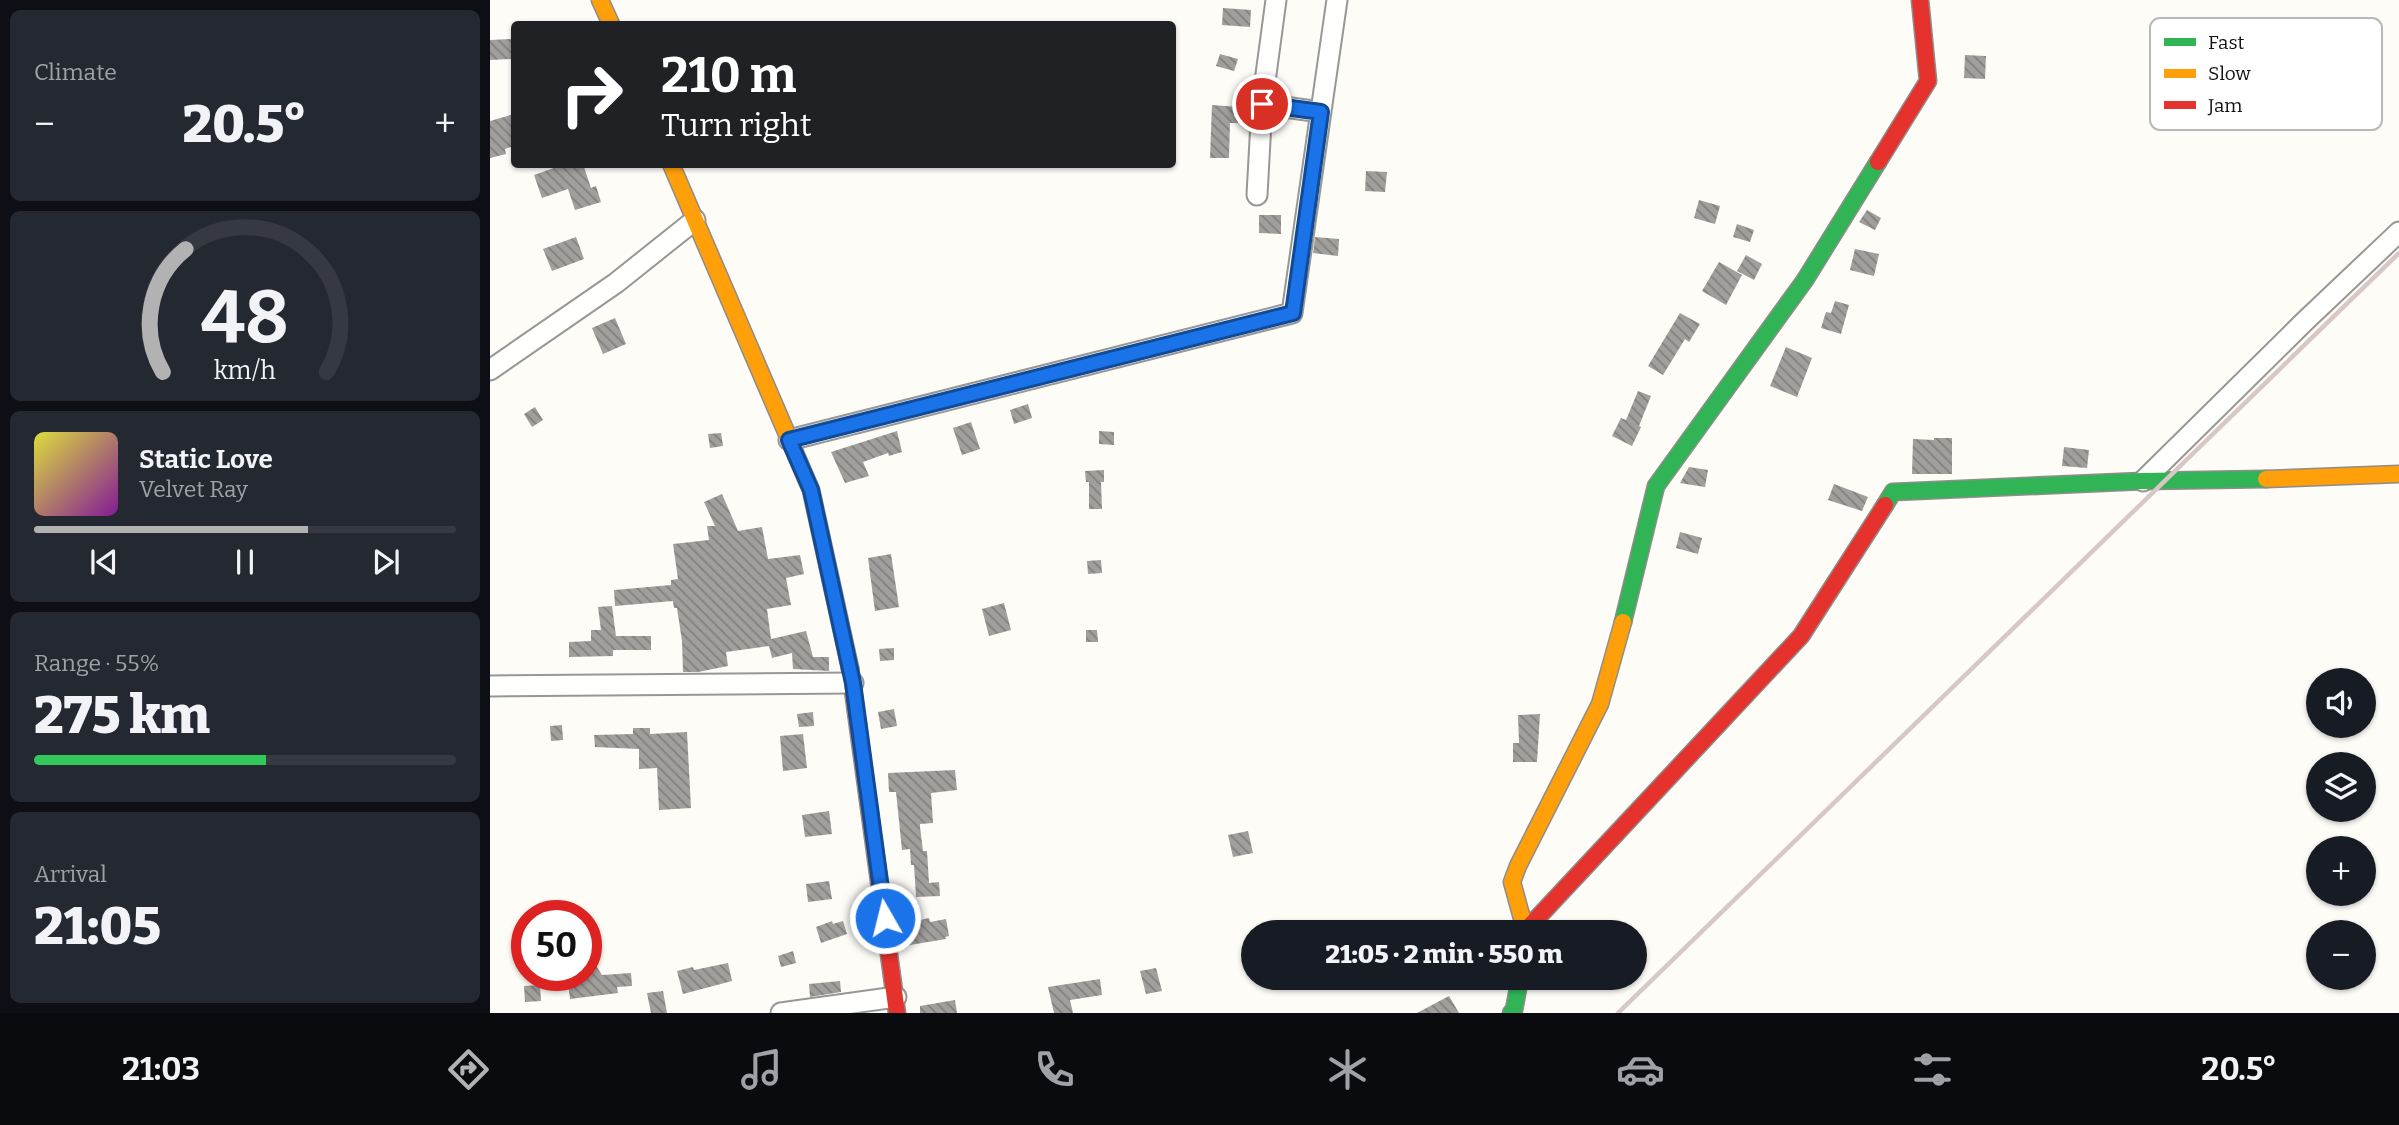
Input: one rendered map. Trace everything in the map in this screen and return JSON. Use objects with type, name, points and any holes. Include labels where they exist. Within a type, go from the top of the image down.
[{"type":"street","points":[[600,0],[610,21]]},
{"type":"street","points":[[1257,195],[1262,104],[1276,0]]},
{"type":"street","points":[[789,440],[1293,313],[1337,0]]},
{"type":"street","points":[[1523,920],[1512,882],[1600,704],[1656,486],[1805,280],[1928,81],[1920,0]]},
{"type":"street","points":[[1262,104],[1321,112]]},
{"type":"street","points":[[673,168],[811,490],[853,683],[897,1005],[781,1013]]},
{"type":"street","points":[[490,370],[616,283],[695,220]]},
{"type":"street","points":[[2143,481],[2399,232]]},
{"type":"street","points":[[1535,920],[1801,636],[1893,492],[2143,481],[2399,474]]},
{"type":"street","points":[[490,686],[853,683]]},
{"type":"street","points":[[1511,1013],[1518,990]]},
{"type":"building","points":[[1223,8],[1251,10],[1250,27],[1222,25]]},
{"type":"building","points":[[511,39],[511,59],[490,60],[490,40]]},
{"type":"building","points":[[1220,54],[1238,59],[1234,71],[1216,66]]},
{"type":"building","points":[[1965,55],[1986,56],[1985,79],[1964,78]]},
{"type":"building","points":[[1212,105],[1239,107],[1238,123],[1230,123],[1229,158],[1210,158]]},
{"type":"building","points":[[511,115],[511,147],[505,149],[506,154],[490,158],[490,121]]},
{"type":"building","points":[[554,168],[584,168],[591,188],[596,186],[601,202],[575,210],[568,189],[542,198],[534,175]]},
{"type":"building","points":[[1366,171],[1387,172],[1385,192],[1365,191]]},
{"type":"building","points":[[1699,200],[1720,206],[1715,224],[1694,218]]},
{"type":"building","points":[[1867,210],[1881,218],[1875,230],[1859,222]]},
{"type":"building","points":[[1259,215],[1281,215],[1281,234],[1259,233]]},
{"type":"building","points":[[1737,224],[1754,230],[1750,242],[1733,237]]},
{"type":"building","points":[[576,237],[584,259],[552,271],[543,249]]},
{"type":"building","points":[[1315,237],[1339,239],[1338,256],[1313,253]]},
{"type":"building","points":[[1855,249],[1879,254],[1874,276],[1850,270]]},
{"type":"building","points":[[1746,255],[1762,264],[1754,280],[1737,271]]},
{"type":"building","points":[[1719,262],[1742,275],[1726,305],[1702,291]]},
{"type":"building","points":[[1835,301],[1849,305],[1841,334],[1821,328],[1826,312],[1831,313]]},
{"type":"building","points":[[1680,313],[1700,324],[1689,342],[1685,339],[1663,375],[1648,366]]},
{"type":"building","points":[[615,318],[626,344],[603,354],[592,328]]},
{"type":"building","points":[[1786,347],[1812,358],[1797,397],[1770,386]]},
{"type":"building","points":[[1638,391],[1651,396],[1632,446],[1612,436],[1621,418],[1626,420]]},
{"type":"building","points":[[1028,404],[1032,418],[1014,424],[1010,410]]},
{"type":"building","points":[[535,407],[543,420],[532,427],[524,414]]},
{"type":"building","points":[[971,422],[980,449],[962,455],[953,428]]},
{"type":"building","points":[[897,431],[902,452],[889,456],[888,453],[863,462],[869,476],[845,483],[831,452]]},
{"type":"building","points":[[1099,431],[1114,432],[1114,445],[1099,444]]},
{"type":"building","points":[[721,433],[723,446],[710,448],[708,434]]},
{"type":"building","points":[[1952,438],[1952,474],[1912,474],[1913,439]]},
{"type":"building","points":[[2064,447],[2089,450],[2087,468],[2062,466]]},
{"type":"building","points":[[1689,467],[1708,470],[1705,487],[1680,483]]},
{"type":"building","points":[[1104,470],[1104,482],[1101,482],[1102,509],[1089,509],[1089,482],[1086,482],[1085,471]]},
{"type":"building","points":[[1834,484],[1868,497],[1862,511],[1828,500]]},
{"type":"building","points":[[722,494],[738,531],[762,527],[768,559],[800,555],[804,574],[786,578],[791,605],[767,609],[771,639],[806,631],[813,657],[829,657],[829,671],[793,669],[792,653],[772,658],[769,646],[726,652],[728,666],[683,672],[682,641],[677,608],[674,608],[673,601],[615,606],[614,590],[671,585],[671,580],[678,579],[673,544],[709,540],[707,526],[715,526],[704,502]]},
{"type":"building","points":[[1680,532],[1702,538],[1698,554],[1676,548]]},
{"type":"building","points":[[891,554],[899,607],[875,611],[868,558]]},
{"type":"building","points":[[1101,560],[1102,573],[1088,574],[1087,561]]},
{"type":"building","points":[[1004,603],[1011,630],[989,636],[982,609]]},
{"type":"building","points":[[612,606],[616,636],[651,636],[651,650],[613,650],[613,656],[569,657],[569,642],[591,641],[591,630],[601,630],[598,607]]},
{"type":"building","points":[[1086,630],[1097,630],[1098,642],[1086,642]]},
{"type":"building","points":[[894,648],[894,660],[880,661],[879,649]]},
{"type":"building","points":[[894,709],[897,726],[881,729],[878,712]]},
{"type":"building","points":[[813,712],[814,726],[799,727],[797,714]]},
{"type":"building","points":[[1540,714],[1537,762],[1513,762],[1513,743],[1519,743],[1518,715]]},
{"type":"building","points":[[562,725],[563,740],[551,741],[550,726]]},
{"type":"building","points":[[633,728],[650,728],[650,734],[687,732],[691,808],[659,810],[657,768],[639,769],[639,749],[595,747],[594,735],[633,734]]},
{"type":"building","points":[[803,734],[807,768],[783,771],[780,736]]},
{"type":"building","points":[[955,770],[957,790],[931,793],[933,823],[920,824],[923,851],[927,851],[929,883],[939,882],[940,896],[916,897],[914,865],[911,865],[910,849],[902,850],[896,792],[889,792],[888,773]]},
{"type":"building","points":[[829,811],[832,834],[805,837],[802,815]]},
{"type":"building","points":[[1248,831],[1253,853],[1233,857],[1228,835]]},
{"type":"building","points":[[829,881],[832,899],[808,902],[806,884]]},
{"type":"building","points":[[929,918],[930,922],[946,919],[949,936],[945,937],[946,939],[904,946],[901,924]]},
{"type":"building","points":[[832,921],[833,924],[843,921],[847,934],[821,943],[816,927]]},
{"type":"building","points":[[793,951],[796,963],[781,967],[778,956]]},
{"type":"building","points":[[728,963],[732,981],[683,994],[677,971]]},
{"type":"building","points":[[1156,968],[1162,991],[1146,994],[1140,971]]},
{"type":"building","points":[[631,973],[632,986],[617,987],[618,993],[570,999],[569,991],[602,991],[602,975]]},
{"type":"building","points":[[1100,979],[1102,995],[1070,1000],[1073,1013],[1054,1013],[1048,987]]},
{"type":"building","points":[[840,981],[841,992],[810,997],[809,984]]},
{"type":"building","points":[[524,991],[540,991],[541,1001],[525,1002]]},
{"type":"building","points":[[663,991],[667,1013],[651,1013],[647,993]]},
{"type":"building","points":[[1449,996],[1459,1013],[1417,1013]]},
{"type":"building","points":[[955,1000],[957,1013],[920,1013],[920,1006]]},
{"type":"railway","points":[[1618,1013],[2399,253]]},
{"type":"traffic: fast","points":[[1623,622],[1656,486],[1805,280],[1878,162]]},
{"type":"traffic: fast","points":[[1885,505],[1893,492],[2143,481],[2266,479]]},
{"type":"traffic: fast","points":[[1511,1013],[1518,990]]},
{"type":"traffic: slow","points":[[600,0],[610,21]]},
{"type":"traffic: slow","points":[[673,168],[811,490],[850,668]]},
{"type":"traffic: slow","points":[[2266,479],[2399,474]]},
{"type":"traffic: slow","points":[[1522,920],[1512,882],[1600,704],[1623,622]]},
{"type":"traffic: jam","points":[[1878,162],[1928,81],[1920,0]]},
{"type":"traffic: jam","points":[[1535,920],[1801,636],[1885,505]]},
{"type":"traffic: jam","points":[[850,668],[897,1013]]},
{"type":"route","points":[[885,918],[853,683],[811,490],[789,440],[1293,313],[1321,112],[1262,104]]}]
